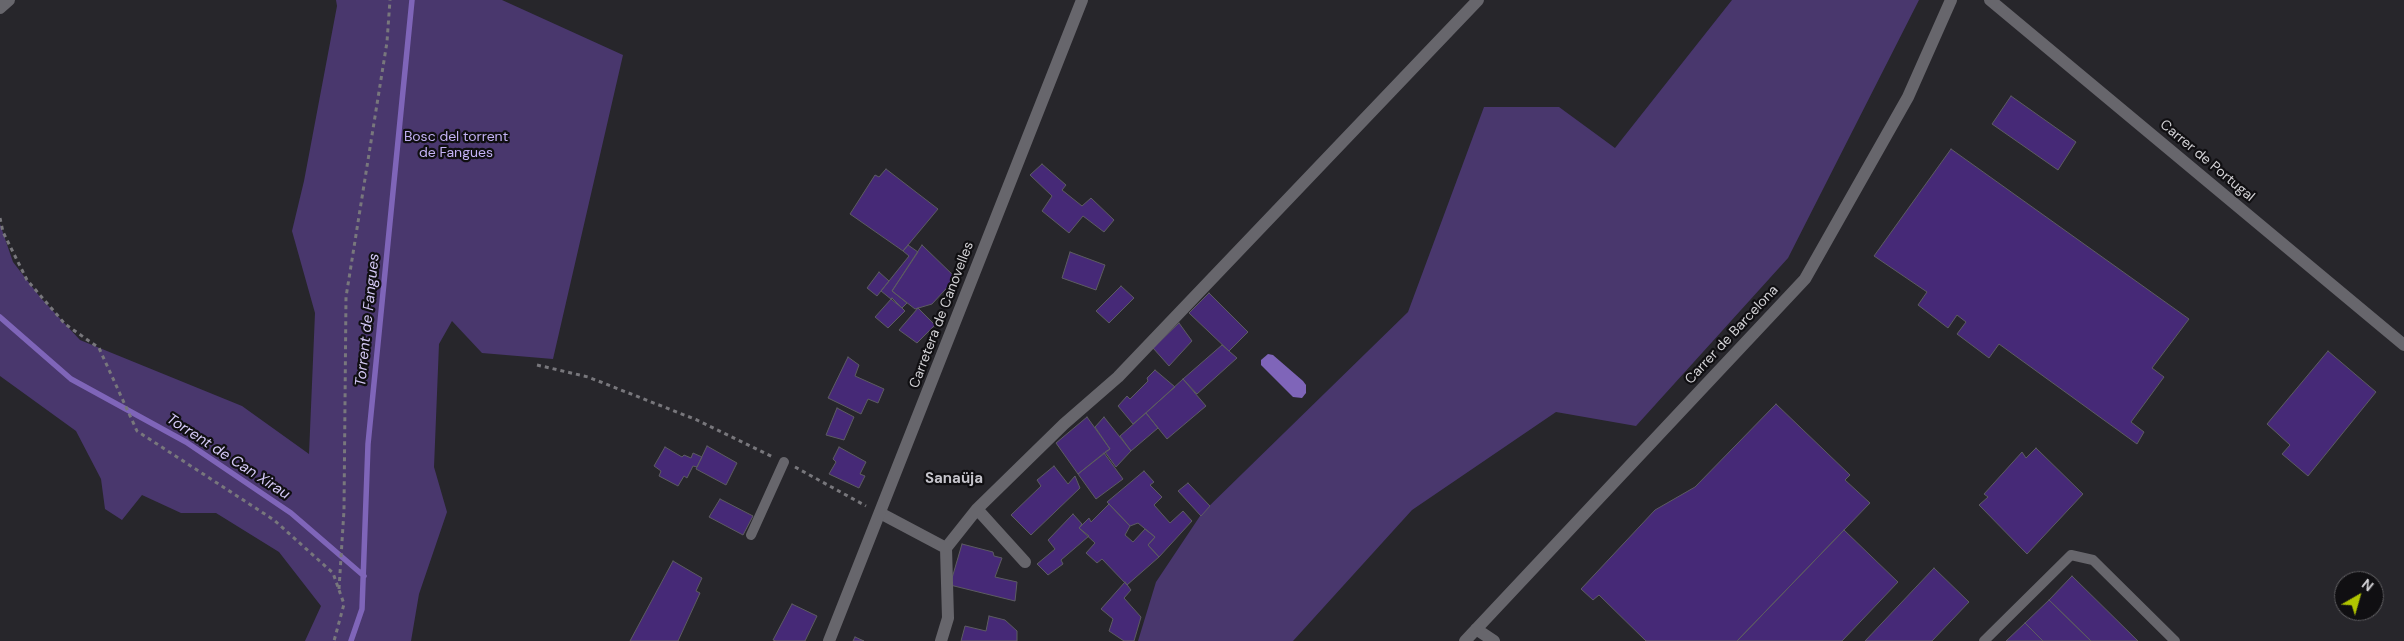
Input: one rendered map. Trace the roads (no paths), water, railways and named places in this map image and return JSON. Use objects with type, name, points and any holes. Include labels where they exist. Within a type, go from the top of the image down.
[{"type":"street","points":[[0,8],[9,0]]},
{"type":"street","name":"Carretera de Canovelles","points":[[829,641],[1082,0]]},
{"type":"street","points":[[941,641],[948,618],[946,548],[977,509],[1064,424],[1118,377],[1478,0]]},
{"type":"street","name":"Carrer de Barcelona","points":[[1465,641],[1805,280],[1908,97],[1951,0]]},
{"type":"street","name":"Carrer de Portugal","points":[[1990,0],[2404,345]]},
{"type":"street","points":[[977,509],[1025,562]]},
{"type":"street","points":[[880,513],[946,548]]},
{"type":"street","points":[[1476,629],[1494,641]]},
{"type":"lane","points":[[751,535],[784,462]]},
{"type":"lane","points":[[1984,641],[2071,555],[2093,560],[2175,641]]},
{"type":"waterway","name":"Torrent de Fangues","points":[[351,641],[362,609],[368,444],[412,0]]},
{"type":"waterway","name":"Torrent de Can Xirau","points":[[0,317],[71,379],[186,442],[291,513],[364,576]]},
{"type":"district","name":"Sanaüja","points":[[954,479]]},
{"type":"park label","name":"Bosc del torrent de Fangues","points":[[456,146]]}]
